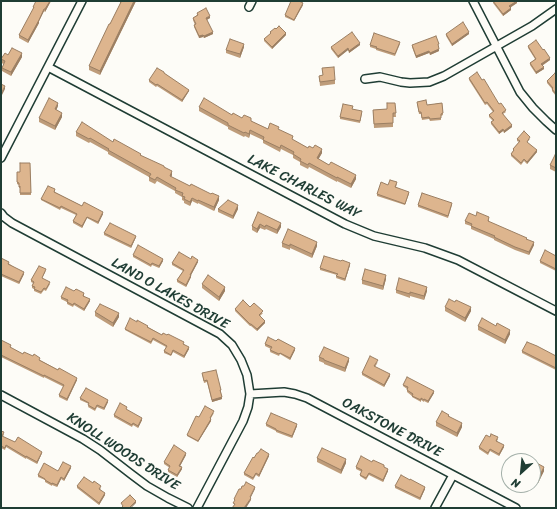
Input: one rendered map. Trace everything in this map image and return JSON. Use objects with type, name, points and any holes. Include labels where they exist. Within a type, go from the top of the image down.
[{"type":"street","points":[[1,158],[82,1]]},
{"type":"street","points":[[473,1],[520,92],[533,108],[556,130]]},
{"type":"street","points":[[366,79],[380,77],[410,83],[428,82],[444,76],[496,47],[532,26],[556,8]]},
{"type":"street","name":"LAKE CHARLES WAY","points":[[48,67],[345,224],[374,236],[425,248],[458,260],[556,311]]},
{"type":"street","name":"LAND O LAKES DRIVE","points":[[1,214],[12,223],[220,334],[232,345],[241,360],[247,375],[250,394],[248,408],[243,421],[196,508]]},
{"type":"street","name":"OAKSTONE DRIVE","points":[[250,394],[284,392],[307,398],[516,508]]},
{"type":"street","name":"KNOLL WOODS DRIVE","points":[[1,395],[82,438],[148,486],[188,508]]},
{"type":"street","points":[[436,508],[453,475]]},
{"type":"building","points":[[36,1],[50,1],[44,9],[28,40],[19,35]]},
{"type":"building","points":[[121,1],[134,1],[100,71],[89,66]]},
{"type":"building","points":[[291,1],[299,1],[303,3],[294,20],[285,15]]},
{"type":"building","points":[[493,1],[517,1],[509,6],[511,8],[503,14]]},
{"type":"building","points":[[206,8],[210,16],[206,18],[213,32],[204,36],[199,36],[194,25],[196,24],[193,18],[198,15],[197,13]]},
{"type":"building","points":[[463,22],[469,32],[452,44],[446,34]]},
{"type":"building","points":[[279,26],[286,33],[272,47],[264,39],[271,33],[270,32]]},
{"type":"building","points":[[352,32],[360,43],[349,51],[348,48],[338,56],[331,47]]},
{"type":"building","points":[[374,33],[400,42],[395,54],[370,45]]},
{"type":"building","points":[[436,36],[439,49],[430,53],[429,51],[416,56],[412,45]]},
{"type":"building","points":[[230,39],[244,44],[240,54],[226,50]]},
{"type":"building","points":[[536,40],[550,58],[541,64],[544,67],[536,72],[530,63],[536,59],[528,46]]},
{"type":"building","points":[[12,48],[22,53],[11,72],[2,68],[5,61],[1,59],[5,53],[8,55]]},
{"type":"building","points":[[334,67],[335,80],[320,82],[319,76],[323,75],[322,68]]},
{"type":"building","points":[[157,68],[189,90],[182,100],[149,80]]},
{"type":"building","points":[[477,72],[482,80],[484,79],[499,104],[501,103],[506,110],[502,113],[512,125],[504,131],[503,129],[499,132],[491,122],[494,120],[489,115],[494,111],[487,102],[485,103],[469,78]]},
{"type":"building","points":[[555,73],[556,75],[556,94],[547,81]]},
{"type":"building","points":[[1,84],[5,86],[1,94]]},
{"type":"building","points":[[49,98],[58,103],[55,109],[62,113],[55,126],[39,118]]},
{"type":"building","points":[[204,98],[232,115],[233,113],[242,118],[244,115],[251,118],[251,121],[268,129],[270,123],[279,127],[278,129],[293,136],[292,139],[308,148],[309,146],[313,148],[315,145],[322,149],[317,158],[329,165],[331,162],[356,175],[351,184],[309,163],[308,165],[300,161],[301,159],[293,154],[294,152],[281,145],[280,148],[263,140],[264,137],[250,130],[249,134],[244,133],[228,125],[228,123],[199,107]]},
{"type":"building","points":[[426,100],[427,105],[442,103],[443,113],[441,114],[441,118],[422,118],[417,102]]},
{"type":"building","points":[[387,103],[395,103],[396,113],[393,113],[393,123],[374,124],[373,110],[387,109]]},
{"type":"building","points":[[343,104],[353,106],[352,109],[362,111],[360,121],[340,117]]},
{"type":"building","points":[[82,122],[113,142],[114,139],[141,154],[140,155],[164,166],[172,171],[170,176],[190,186],[191,184],[211,194],[212,193],[219,196],[214,207],[192,198],[190,202],[184,199],[185,197],[182,196],[183,193],[175,190],[176,188],[157,177],[155,180],[149,177],[151,174],[90,138],[89,139],[76,132]]},
{"type":"building","points":[[524,131],[530,137],[527,142],[537,150],[527,162],[524,159],[521,163],[511,154],[514,150],[513,149],[520,141],[517,139]]},
{"type":"building","points":[[555,155],[556,156],[556,168],[550,165]]},
{"type":"building","points":[[20,163],[30,163],[31,193],[20,193],[20,186],[19,187],[19,183],[17,182],[17,172],[20,172]]},
{"type":"building","points":[[390,180],[397,182],[395,187],[409,192],[405,204],[377,194],[381,182],[388,185]]},
{"type":"building","points":[[48,186],[55,189],[54,192],[82,206],[84,202],[103,212],[98,222],[87,217],[82,226],[73,221],[77,214],[61,206],[60,208],[41,199]]},
{"type":"building","points":[[422,193],[452,203],[448,216],[418,205]]},
{"type":"building","points":[[228,200],[238,205],[233,216],[218,209]]},
{"type":"building","points":[[258,212],[281,223],[277,230],[260,224],[257,229],[252,226]]},
{"type":"building","points":[[477,212],[489,217],[488,221],[534,242],[529,252],[471,226],[472,224],[465,221],[469,213],[476,216]]},
{"type":"building","points":[[110,223],[136,236],[131,246],[104,233]]},
{"type":"building","points":[[288,229],[317,242],[312,254],[290,244],[290,246],[282,243]]},
{"type":"building","points":[[138,245],[163,259],[159,266],[152,263],[151,265],[133,255]]},
{"type":"building","points":[[545,250],[556,256],[556,269],[540,261]]},
{"type":"building","points":[[179,252],[191,259],[192,256],[198,260],[186,285],[177,280],[184,270],[172,263]]},
{"type":"building","points":[[324,256],[350,263],[345,279],[336,276],[338,274],[320,268]]},
{"type":"building","points":[[1,258],[9,262],[8,264],[24,272],[19,282],[1,274]]},
{"type":"building","points":[[39,266],[46,269],[42,278],[50,282],[46,289],[44,288],[41,292],[34,289],[35,287],[32,286],[34,282],[31,280]]},
{"type":"building","points":[[365,269],[386,275],[383,286],[362,280]]},
{"type":"building","points":[[208,275],[225,287],[219,297],[202,284]]},
{"type":"building","points":[[399,278],[427,287],[424,296],[396,290]]},
{"type":"building","points":[[66,287],[74,291],[76,289],[84,293],[83,296],[90,299],[84,309],[74,303],[73,305],[67,302],[68,300],[61,297]]},
{"type":"building","points":[[449,299],[455,302],[456,300],[471,307],[465,318],[445,307]]},
{"type":"building","points":[[243,300],[250,307],[254,303],[263,311],[259,315],[265,321],[257,329],[235,309]]},
{"type":"building","points":[[100,304],[119,313],[113,323],[95,312]]},
{"type":"building","points":[[130,318],[137,322],[137,320],[162,335],[163,333],[168,334],[184,342],[183,344],[189,347],[184,356],[173,350],[171,355],[164,351],[167,346],[153,338],[151,342],[125,329]]},
{"type":"building","points":[[482,318],[496,326],[497,323],[510,330],[505,340],[478,326]]},
{"type":"building","points":[[268,337],[276,341],[278,339],[295,348],[290,358],[270,350],[272,347],[265,344]]},
{"type":"building","points":[[1,340],[23,354],[24,352],[33,356],[34,354],[40,358],[39,360],[58,370],[59,368],[77,378],[67,399],[59,395],[64,385],[1,355]]},
{"type":"building","points":[[527,342],[556,356],[556,368],[522,351]]},
{"type":"building","points":[[324,347],[349,358],[345,368],[319,357]]},
{"type":"building","points":[[370,356],[378,360],[374,366],[390,374],[384,385],[362,373]]},
{"type":"building","points":[[216,370],[222,397],[212,400],[207,380],[204,381],[202,373]]},
{"type":"building","points":[[407,377],[434,391],[428,401],[412,396],[413,394],[407,390],[408,387],[403,385]]},
{"type":"building","points":[[86,388],[108,400],[104,408],[97,405],[95,409],[88,405],[89,403],[80,398]]},
{"type":"building","points":[[120,403],[127,407],[126,409],[142,418],[138,426],[133,423],[132,425],[114,415]]},
{"type":"building","points":[[205,406],[214,411],[198,441],[187,435],[196,416],[199,417]]},
{"type":"building","points":[[442,411],[449,415],[448,416],[462,423],[457,433],[436,422]]},
{"type":"building","points":[[271,413],[297,424],[292,436],[276,430],[266,424]]},
{"type":"building","points":[[1,431],[4,432],[2,436],[15,442],[18,437],[42,452],[37,462],[6,445],[5,448],[1,446]]},
{"type":"building","points":[[491,434],[498,437],[496,441],[504,445],[499,454],[490,449],[488,453],[479,447],[486,435],[490,437]]},
{"type":"building","points":[[174,445],[186,453],[179,466],[182,467],[177,475],[168,470],[170,466],[164,462]]},
{"type":"building","points":[[322,448],[346,459],[341,470],[317,458]]},
{"type":"building","points":[[261,449],[269,454],[259,475],[256,473],[253,478],[244,473],[253,457],[254,458]]},
{"type":"building","points":[[361,456],[372,462],[373,460],[384,465],[384,467],[388,469],[383,480],[369,473],[366,478],[360,475],[362,470],[356,467]]},
{"type":"building","points":[[63,462],[71,466],[64,479],[61,477],[57,485],[52,484],[38,475],[44,463],[58,471]]},
{"type":"building","points":[[541,465],[544,467],[541,473]]},
{"type":"building","points":[[401,475],[425,487],[420,498],[395,486]]},
{"type":"building","points":[[84,477],[101,486],[99,489],[105,493],[99,503],[77,486]]},
{"type":"building","points":[[246,482],[255,487],[250,497],[251,498],[244,508],[232,508],[235,504],[233,503],[235,500],[234,499],[239,489],[244,486]]},
{"type":"building","points":[[130,495],[136,501],[130,507],[131,508],[121,508],[123,506],[121,503]]}]
